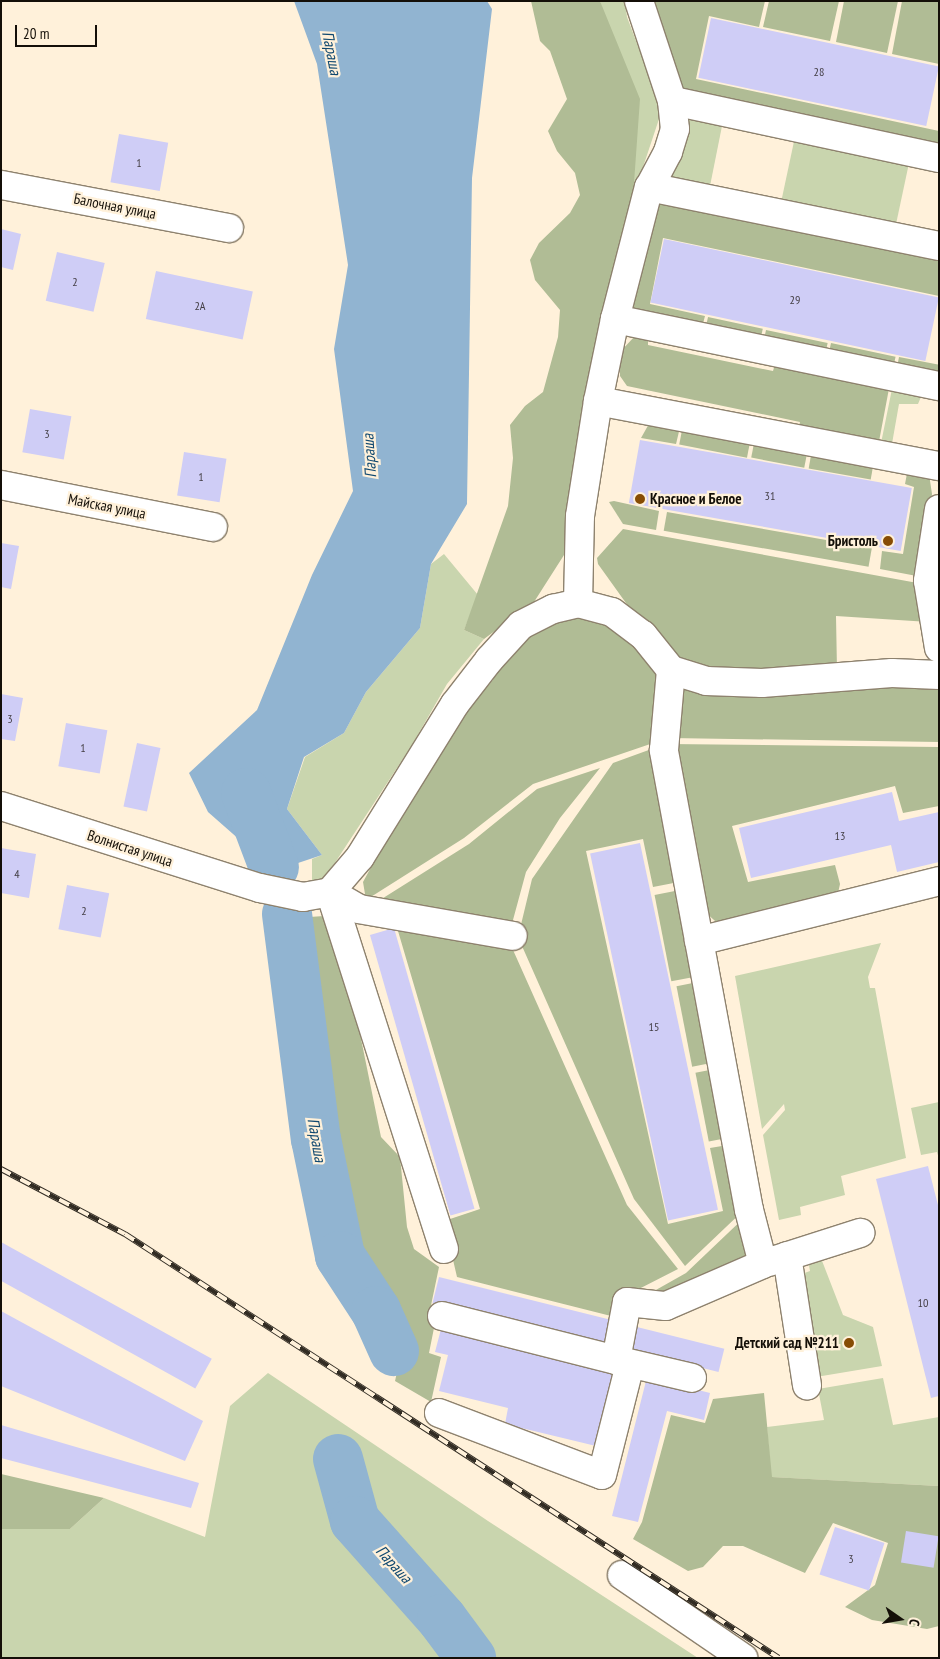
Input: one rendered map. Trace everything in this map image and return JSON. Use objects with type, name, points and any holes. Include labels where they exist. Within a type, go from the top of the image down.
[{"type":"street","points":[[578,603],[580,516],[598,401],[615,319],[649,187],[668,152],[675,129],[672,101],[639,1]]},
{"type":"street","points":[[672,101],[939,158]]},
{"type":"street","name":"Балочная улица","points":[[1,185],[229,228]]},
{"type":"street","points":[[649,187],[939,246]]},
{"type":"street","points":[[615,319],[939,386]]},
{"type":"street","points":[[598,401],[939,466]]},
{"type":"street","name":"Майская улица","points":[[1,485],[213,527]]},
{"type":"street","points":[[939,509],[928,581],[939,648]]},
{"type":"street","points":[[330,892],[360,857],[455,704],[489,660],[522,625],[553,609],[578,603],[612,612],[643,635],[671,670],[706,681],[753,682],[892,673],[939,675]]},
{"type":"street","points":[[671,670],[664,750],[699,941],[775,1260],[807,1385]]},
{"type":"street","name":"Волнистая улица","points":[[1,806],[260,888],[303,897],[330,892]]},
{"type":"street","points":[[699,941],[939,881]]},
{"type":"street","points":[[330,892],[360,909],[513,936]]},
{"type":"street","points":[[330,892],[444,1249]]},
{"type":"street","points":[[438,1413],[602,1475],[623,1362],[627,1302],[666,1306],[775,1260],[860,1233]]},
{"type":"street","points":[[442,1316],[692,1378]]},
{"type":"street","points":[[622,1575],[743,1658]]},
{"type":"green space","points":[[531,1],[600,1],[640,99],[633,197],[564,555],[534,602],[484,639],[464,630],[508,506],[513,458],[510,425],[525,406],[543,392],[558,337],[560,310],[535,280],[530,260],[539,243],[570,213],[580,195],[575,173],[557,151],[548,131],[567,99],[550,51],[540,41]]},
{"type":"green space","points":[[600,1],[625,1],[627,17],[656,94],[659,119],[633,197],[607,25]]},
{"type":"green space","points":[[651,1],[765,1],[759,27],[709,16],[696,79],[939,131],[939,155],[684,101]]},
{"type":"green space","points":[[769,1],[839,1],[830,41],[763,27]]},
{"type":"green space","points":[[844,1],[898,1],[887,53],[836,42]]},
{"type":"green space","points":[[902,1],[939,1],[939,64],[892,54]]},
{"type":"green space","points":[[686,107],[724,116],[708,196],[656,186]]},
{"type":"green space","points":[[796,132],[910,156],[894,235],[779,210]]},
{"type":"green space","points":[[651,197],[939,248],[939,296],[663,238],[650,304],[705,316],[700,335],[633,310],[627,292]]},
{"type":"green space","points":[[708,317],[763,329],[759,347],[704,336]]},
{"type":"green space","points":[[766,330],[828,343],[824,360],[762,347]]},
{"type":"green space","points":[[635,336],[648,336],[648,345],[773,371],[778,354],[891,378],[877,452],[796,438],[800,422],[627,386],[620,376],[620,352]]},
{"type":"green space","points":[[831,343],[896,357],[892,373],[827,360]]},
{"type":"green space","points":[[899,357],[939,365],[936,382],[896,374]]},
{"type":"green space","points":[[894,379],[926,385],[918,404],[899,404],[890,455],[879,453]]},
{"type":"green space","points":[[682,419],[676,444],[641,438],[650,422]]},
{"type":"green space","points":[[684,420],[752,433],[747,458],[679,445]]},
{"type":"green space","points":[[756,433],[809,443],[804,468],[751,458]]},
{"type":"green space","points":[[813,444],[875,455],[871,480],[809,469]]},
{"type":"green space","points":[[909,463],[929,474],[932,494],[922,577],[880,569],[882,551],[903,554],[914,487],[905,484]]},
{"type":"green space","points":[[614,501],[659,511],[656,530],[623,524],[609,502]]},
{"type":"green space","points":[[667,512],[872,548],[869,567],[664,531]]},
{"type":"green space","points":[[623,529],[923,584],[929,622],[836,616],[837,670],[692,672],[641,624],[598,564],[597,558]]},
{"type":"green space","points":[[444,554],[478,595],[464,630],[484,639],[447,684],[412,745],[325,878],[312,881],[312,859],[322,855],[287,809],[305,757],[344,733],[366,692],[420,628],[431,564]]},
{"type":"green space","points":[[568,611],[601,618],[659,665],[662,740],[533,784],[464,838],[366,900],[363,882],[456,711],[468,709],[493,680],[494,664],[525,631]]},
{"type":"green space","points":[[692,683],[939,683],[939,742],[670,738],[681,689]]},
{"type":"green space","points":[[668,744],[939,747],[939,806],[903,813],[895,786],[732,826],[748,882],[835,865],[840,884],[838,893],[723,928],[705,912]]},
{"type":"green space","points":[[657,747],[684,881],[653,887],[643,839],[586,851],[668,1224],[723,1211],[710,1148],[734,1144],[746,1208],[685,1266],[634,1199],[518,937],[532,879],[613,763]]},
{"type":"green space","points":[[600,768],[560,818],[526,872],[510,931],[380,900],[469,844],[537,789]]},
{"type":"green space","points":[[685,889],[702,975],[671,981],[655,895]]},
{"type":"green space","points":[[324,916],[358,1024],[381,1137],[400,1157],[407,1227],[414,1249],[439,1267],[429,1315],[434,1328],[429,1353],[441,1357],[431,1402],[395,1381],[401,1355],[395,1309],[382,1300],[372,1283],[353,1248],[342,1214],[314,1060],[295,918]]},
{"type":"green space","points":[[422,925],[509,941],[627,1205],[678,1269],[631,1293],[615,1317],[457,1277],[444,1221],[480,1209],[398,931]]},
{"type":"green space","points":[[881,943],[868,977],[870,988],[875,988],[906,1158],[841,1176],[845,1195],[800,1207],[801,1215],[779,1220],[763,1135],[785,1110],[784,1104],[762,1129],[735,976]]},
{"type":"green space","points":[[703,981],[719,1061],[692,1067],[676,986]]},
{"type":"green space","points":[[720,1068],[733,1137],[709,1141],[695,1073]]},
{"type":"green space","points":[[939,1102],[939,1159],[937,1152],[921,1155],[911,1108]]},
{"type":"green space","points":[[748,1214],[755,1252],[676,1298],[647,1295],[686,1273]]},
{"type":"green space","points":[[819,1253],[843,1315],[873,1327],[882,1366],[816,1377],[799,1275],[810,1271],[807,1255]]},
{"type":"green space","points":[[268,1373],[488,1521],[698,1658],[1,1658],[1,1529],[70,1529],[104,1498],[205,1537],[230,1406]]},
{"type":"green space","points":[[883,1378],[893,1425],[939,1417],[939,1486],[771,1477],[767,1427],[824,1420],[818,1389]]},
{"type":"green space","points":[[764,1393],[772,1477],[939,1486],[939,1626],[927,1629],[872,1620],[845,1607],[875,1585],[888,1543],[833,1523],[805,1573],[743,1546],[723,1546],[703,1567],[688,1571],[633,1539],[642,1522],[671,1415],[705,1423],[713,1399]]},
{"type":"green space","points":[[1,1474],[104,1498],[70,1529],[1,1529]]},
{"type":"water","points":[[294,1],[487,1],[492,9],[472,178],[467,504],[431,564],[420,628],[366,692],[344,733],[304,757],[287,809],[322,855],[289,866],[241,841],[208,812],[189,773],[257,710],[312,575],[353,491],[334,349],[348,265],[317,64]]},
{"type":"building","points":[[711,18],[939,66],[926,126],[698,78]]},
{"type":"building","points":[[119,134],[168,143],[160,191],[110,182]]},
{"type":"building","points":[[1,229],[21,234],[13,270],[1,267]]},
{"type":"building","points":[[664,239],[939,297],[925,361],[650,303]]},
{"type":"building","points":[[57,252],[105,263],[93,312],[46,301]]},
{"type":"building","points":[[156,271],[253,292],[243,340],[146,319]]},
{"type":"building","points":[[30,409],[71,416],[64,460],[22,452]]},
{"type":"building","points":[[640,440],[912,488],[901,551],[629,503]]},
{"type":"building","points":[[184,452],[226,459],[220,502],[177,495]]},
{"type":"building","points":[[1,543],[19,546],[11,589],[1,587]]},
{"type":"building","points":[[1,694],[23,698],[15,741],[1,739]]},
{"type":"building","points":[[66,723],[107,730],[100,774],[58,766]]},
{"type":"building","points":[[137,743],[160,748],[147,812],[123,807]]},
{"type":"building","points":[[892,792],[899,821],[939,812],[939,862],[897,872],[891,845],[751,878],[739,828]]},
{"type":"building","points":[[640,843],[718,1210],[668,1220],[590,854]]},
{"type":"building","points":[[1,848],[36,854],[29,898],[1,893]]},
{"type":"building","points":[[67,885],[109,893],[101,937],[58,929]]},
{"type":"building","points":[[394,928],[474,1209],[450,1216],[370,935]]},
{"type":"building","points":[[928,1166],[939,1209],[939,1396],[931,1398],[876,1179]]},
{"type":"building","points":[[1,1242],[212,1359],[195,1389],[1,1281]]},
{"type":"building","points":[[439,1277],[618,1322],[611,1348],[432,1303]]},
{"type":"building","points":[[1,1311],[203,1421],[185,1461],[1,1386]]},
{"type":"building","points":[[637,1327],[724,1349],[719,1372],[631,1350]]},
{"type":"building","points":[[441,1329],[615,1372],[596,1446],[505,1424],[508,1408],[439,1391],[448,1355],[435,1352]]},
{"type":"building","points":[[647,1377],[710,1393],[704,1420],[667,1411],[638,1522],[612,1516]]},
{"type":"building","points":[[1,1425],[199,1483],[191,1508],[1,1458]]},
{"type":"building","points":[[835,1527],[884,1543],[869,1591],[820,1575]]},
{"type":"building","points":[[906,1531],[939,1536],[934,1568],[901,1563]]},
{"type":"waterway","name":"Параша","points":[[246,793],[274,867]]},
{"type":"waterway","name":"Параша","points":[[287,914],[316,1139],[340,1256],[376,1311],[394,1351]]},
{"type":"waterway","name":"Параша","points":[[338,1459],[355,1521],[442,1619],[471,1658]]},
{"type":"railway","points":[[1,1169],[125,1234],[779,1658]]},
{"type":"place","name":"Красное и Белое","points":[[640,499]]},
{"type":"place","name":"Бристоль","points":[[888,541]]},
{"type":"place","name":"Детский сад №211","points":[[849,1343]]}]
